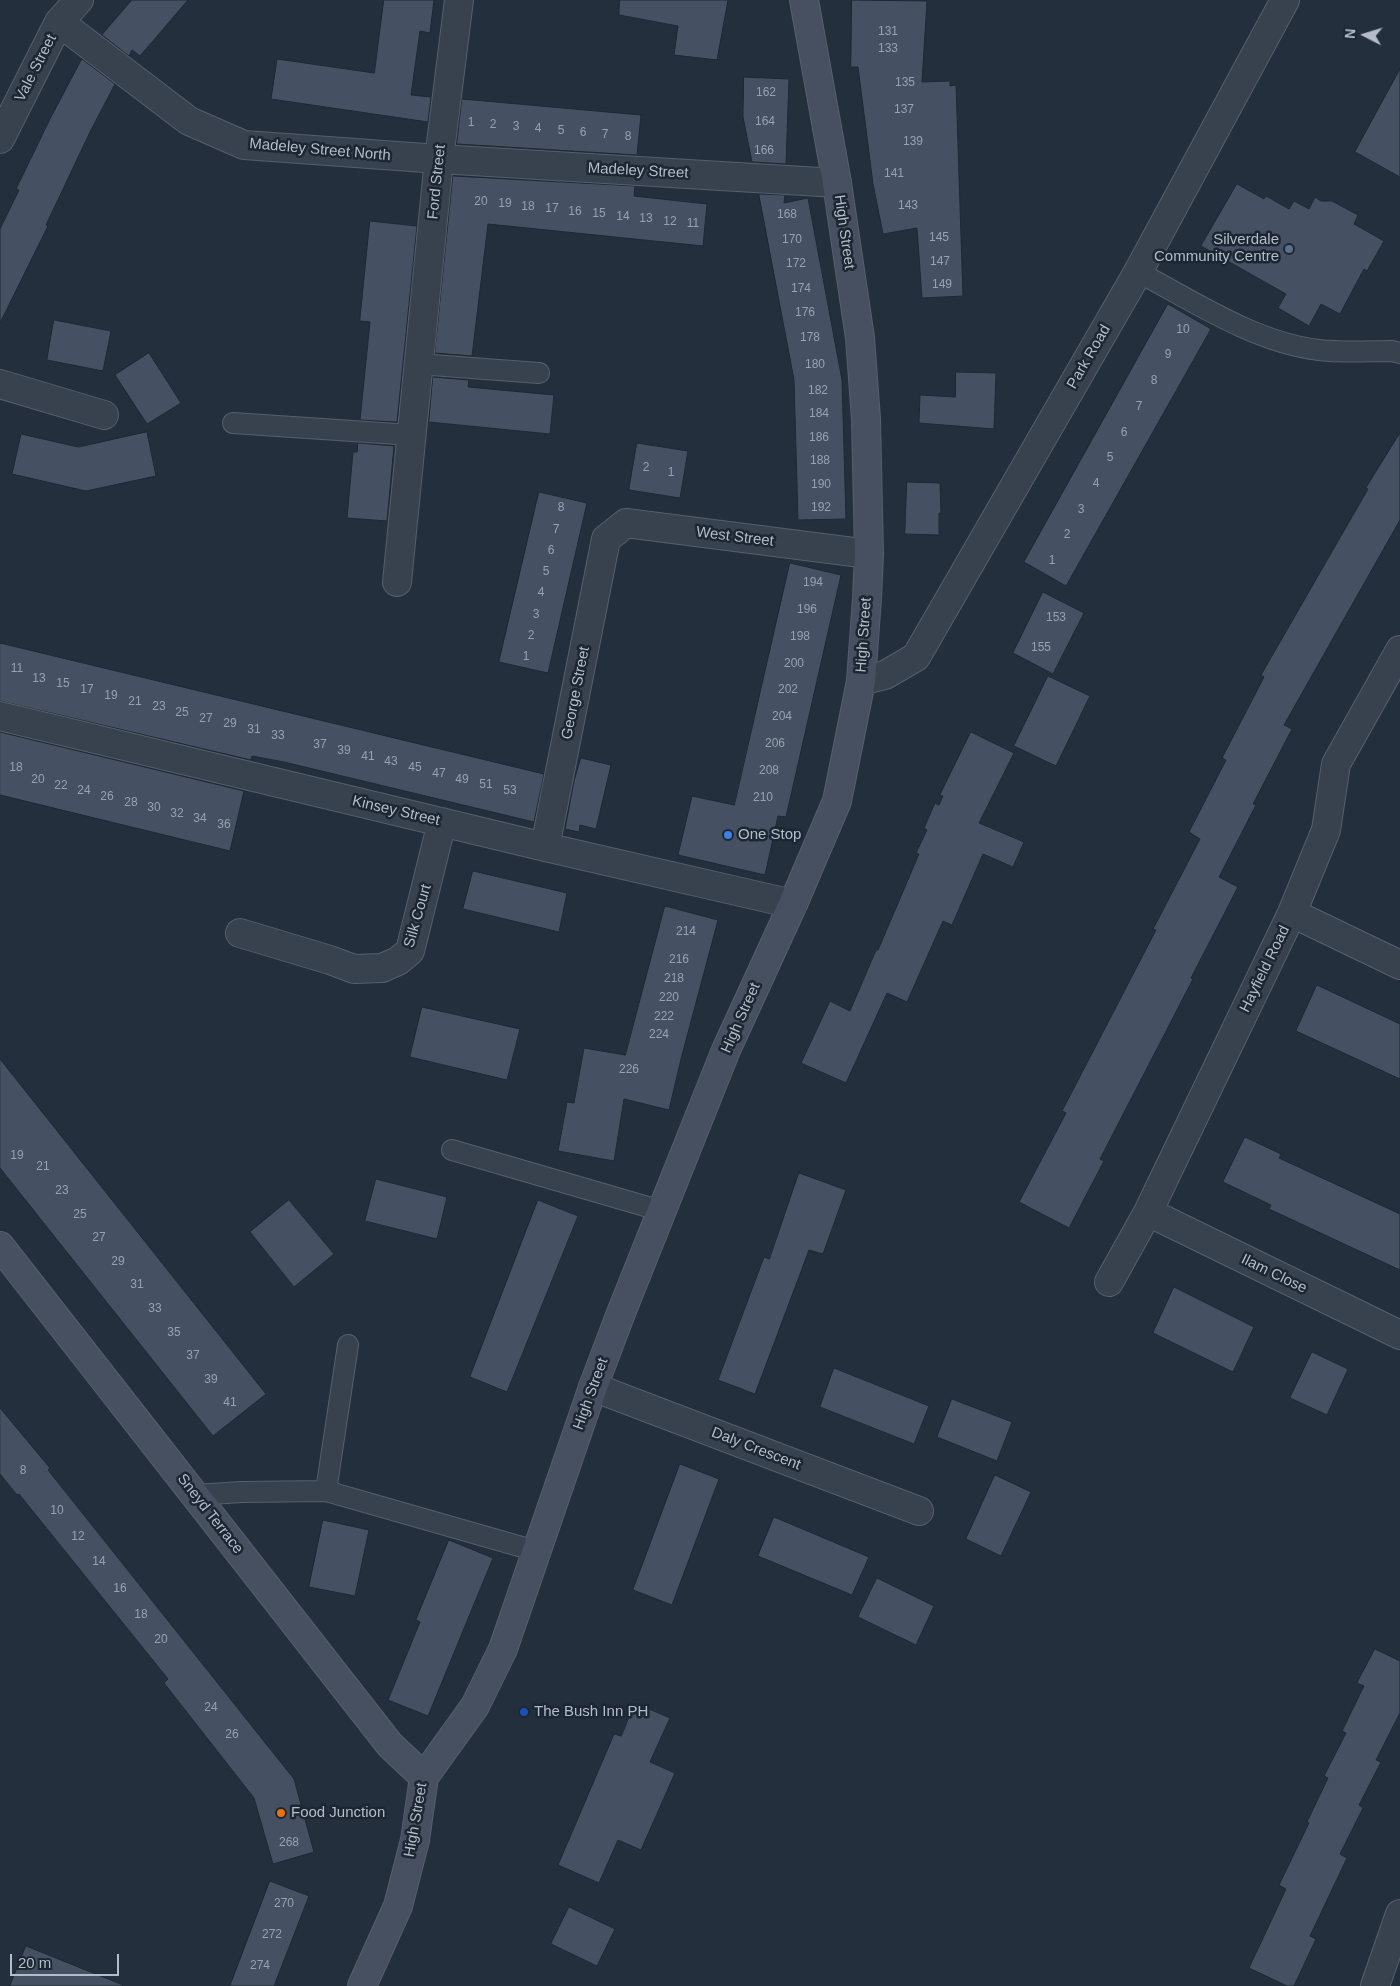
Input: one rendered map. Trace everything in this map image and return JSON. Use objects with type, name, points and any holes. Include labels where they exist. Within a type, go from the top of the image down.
[{"type":"street","name":"Vale Street","points":[[0,139],[59,22],[79,0]]},
{"type":"street","name":"Ford Street","points":[[397,582],[439,159],[459,0]]},
{"type":"street","name":"High Street","points":[[362,1986],[398,1906],[414,1840],[424,1777],[475,1706],[503,1649],[593,1387],[662,1211],[726,1050],[793,904],[837,800],[861,680],[869,554],[866,419],[860,338],[837,183],[804,0]]},
{"type":"street","name":"Park Road","points":[[861,680],[885,675],[916,658],[1138,272],[1285,0]]},
{"type":"street","name":"Madeley Street North","points":[[59,22],[189,120],[244,145],[439,159]]},
{"type":"street","name":"Madeley Street","points":[[439,159],[837,183]]},
{"type":"street","points":[[0,384],[104,415]]},
{"type":"street","name":"West Street","points":[[606,539],[626,523],[869,554]]},
{"type":"street","name":"George Street","points":[[545,846],[606,539]]},
{"type":"street","name":"Hayfield Road","points":[[1109,1282],[1148,1212],[1292,913],[1326,830],[1336,764],[1400,650]]},
{"type":"street","name":"Kinsey Street","points":[[0,716],[793,904]]},
{"type":"street","name":"Silk Court","points":[[240,933],[354,969],[382,968],[398,961],[410,951],[442,822]]},
{"type":"street","points":[[1292,913],[1400,965]]},
{"type":"street","name":"Ilam Close","points":[[1148,1212],[1400,1335]]},
{"type":"street","name":"Sneyd Terrace","points":[[0,1246],[390,1744],[424,1777]]},
{"type":"street","name":"Daly Crescent","points":[[593,1387],[919,1511]]},
{"type":"street","points":[[1375,1986],[1400,1914]]},
{"type":"lane","points":[[1138,272],[1242,327],[1282,342],[1319,350],[1392,351],[1400,353]]},
{"type":"lane","points":[[418,364],[539,373]]},
{"type":"lane","points":[[233,422],[412,435]]},
{"type":"lane","points":[[452,1150],[662,1211]]},
{"type":"lane","points":[[326,1491],[348,1344]]},
{"type":"lane","points":[[195,1495],[242,1492],[326,1491],[536,1551]]},
{"type":"building","points":[[132,0],[188,0],[140,56],[132,50],[129,56],[102,35]]},
{"type":"building","points":[[384,0],[434,0],[430,33],[420,31],[411,95],[431,97],[428,122],[271,99],[277,59],[374,73]]},
{"type":"building","points":[[620,0],[728,0],[717,60],[674,55],[678,26],[619,15]]},
{"type":"building","points":[[852,0],[927,1],[922,82],[950,81],[950,86],[956,85],[963,296],[922,298],[917,228],[883,234],[873,184],[858,67],[851,67]]},
{"type":"building","points":[[82,59],[115,84],[90,132],[46,225],[48,226],[0,323],[0,229],[19,190],[16,189]]},
{"type":"building","points":[[1400,69],[1400,177],[1355,152]]},
{"type":"building","points":[[744,77],[789,79],[786,164],[752,162],[743,117]]},
{"type":"building","points":[[462,99],[641,115],[637,155],[457,144]]},
{"type":"building","points":[[453,176],[635,186],[634,196],[707,204],[703,246],[488,224],[472,356],[435,353]]},
{"type":"building","name":"Silverdale Community Centre","points":[[1237,184],[1264,199],[1266,196],[1289,209],[1294,201],[1309,209],[1315,197],[1321,201],[1332,201],[1358,215],[1354,224],[1384,241],[1367,271],[1364,269],[1340,314],[1321,304],[1309,326],[1278,308],[1286,294],[1201,246]]},
{"type":"building","points":[[759,194],[785,195],[784,203],[808,198],[842,380],[846,519],[798,520],[794,380]]},
{"type":"building","points":[[370,221],[417,226],[397,422],[360,420],[370,322],[360,321]]},
{"type":"building","points":[[1168,304],[1211,329],[1066,586],[1024,562]]},
{"type":"building","points":[[54,320],[111,331],[103,371],[47,360]]},
{"type":"building","points":[[149,353],[181,403],[147,424],[115,375]]},
{"type":"building","points":[[956,372],[996,373],[994,429],[919,423],[920,395],[955,397]]},
{"type":"building","points":[[433,377],[469,380],[468,387],[554,395],[550,434],[429,422]]},
{"type":"building","points":[[147,432],[156,476],[86,491],[12,474],[21,434],[78,447]]},
{"type":"building","points":[[1400,433],[1400,520],[1284,725],[1292,729],[1253,804],[1256,805],[1219,877],[1238,887],[1100,1159],[1104,1161],[1069,1228],[1019,1202],[1066,1113],[1062,1111],[1156,930],[1153,929],[1200,839],[1189,832],[1226,760],[1222,758],[1264,677],[1261,675],[1368,489],[1366,488]]},
{"type":"building","points":[[358,443],[394,446],[387,521],[347,518],[353,452],[357,452]]},
{"type":"building","points":[[637,443],[688,451],[680,498],[629,490]]},
{"type":"building","points":[[907,482],[940,483],[941,513],[939,513],[939,535],[905,534]]},
{"type":"building","points":[[539,492],[587,503],[548,673],[499,662]]},
{"type":"building","points":[[790,563],[841,575],[786,817],[778,816],[765,875],[678,855],[692,796],[734,805]]},
{"type":"building","points":[[1043,592],[1084,613],[1053,674],[1013,653]]},
{"type":"building","points":[[0,643],[544,774],[534,822],[284,762],[252,756],[251,760],[0,701]]},
{"type":"building","points":[[1048,676],[1090,696],[1056,766],[1014,746]]},
{"type":"building","points":[[0,732],[244,791],[230,851],[0,795]]},
{"type":"building","points":[[971,732],[1014,753],[979,823],[1024,842],[1013,867],[983,854],[952,925],[943,921],[907,1002],[887,993],[846,1083],[801,1063],[830,1001],[850,1011],[919,854],[916,853],[927,830],[924,828],[935,803],[939,805],[943,796],[940,795]]},
{"type":"building","points":[[581,758],[611,765],[596,829],[580,825],[579,832],[565,829],[574,781]]},
{"type":"building","points":[[473,871],[567,893],[559,932],[463,909]]},
{"type":"building","points":[[665,906],[718,920],[669,1110],[624,1099],[614,1161],[558,1151],[567,1102],[574,1103],[584,1048],[625,1055]]},
{"type":"building","points":[[1317,985],[1400,1024],[1400,1079],[1296,1031]]},
{"type":"building","points":[[422,1007],[520,1029],[507,1080],[410,1057]]},
{"type":"building","points":[[0,1059],[266,1394],[213,1436],[0,1168]]},
{"type":"building","points":[[1245,1137],[1281,1154],[1279,1158],[1400,1214],[1400,1270],[1269,1209],[1271,1205],[1223,1182]]},
{"type":"building","points":[[799,1173],[846,1190],[823,1254],[809,1250],[755,1394],[718,1380],[764,1257],[769,1259]]},
{"type":"building","points":[[376,1179],[447,1197],[437,1239],[365,1221]]},
{"type":"building","points":[[289,1200],[334,1254],[294,1287],[250,1232]]},
{"type":"building","points":[[538,1200],[578,1216],[507,1392],[470,1377]]},
{"type":"building","points":[[1174,1287],[1254,1327],[1233,1372],[1153,1333]]},
{"type":"building","points":[[1312,1352],[1348,1369],[1327,1415],[1290,1398]]},
{"type":"building","points":[[834,1368],[929,1406],[914,1444],[820,1407]]},
{"type":"building","points":[[952,1399],[1012,1422],[997,1461],[937,1437]]},
{"type":"building","points":[[0,1408],[50,1468],[48,1470],[294,1779],[314,1852],[273,1864],[254,1798],[164,1683],[168,1679],[19,1494],[17,1495],[0,1474]]},
{"type":"building","points":[[680,1464],[719,1479],[672,1605],[633,1590]]},
{"type":"building","points":[[995,1475],[1031,1492],[1001,1556],[966,1539]]},
{"type":"building","points":[[774,1517],[869,1557],[852,1595],[758,1556]]},
{"type":"building","points":[[323,1520],[369,1530],[355,1596],[309,1587]]},
{"type":"building","points":[[449,1540],[493,1558],[428,1716],[388,1700],[420,1622],[416,1620]]},
{"type":"building","points":[[877,1578],[934,1606],[916,1645],[858,1617]]},
{"type":"building","points":[[1375,1649],[1400,1661],[1400,1713],[1376,1760],[1381,1762],[1359,1805],[1363,1808],[1340,1854],[1347,1858],[1310,1936],[1316,1939],[1294,1986],[1287,1986],[1249,1968],[1286,1889],[1279,1885],[1328,1778],[1324,1776],[1346,1733],[1342,1731],[1364,1686],[1357,1683]]},
{"type":"building","points":[[635,1703],[670,1718],[650,1762],[675,1773],[641,1850],[618,1840],[599,1883],[558,1865],[614,1734],[621,1736]]},
{"type":"building","points":[[270,1881],[309,1896],[274,1986],[230,1986]]},
{"type":"building","points":[[569,1907],[615,1929],[597,1966],[551,1944]]},
{"type":"building","points":[[26,1946],[123,1985],[10,1986]]},
{"type":"place","name":"Silverdale Community Centre","points":[[1289,249]]},
{"type":"place","name":"One Stop","points":[[728,835]]},
{"type":"place","name":"The Bush Inn PH","points":[[524,1712]]},
{"type":"place","name":"Food Junction","points":[[281,1813]]}]
